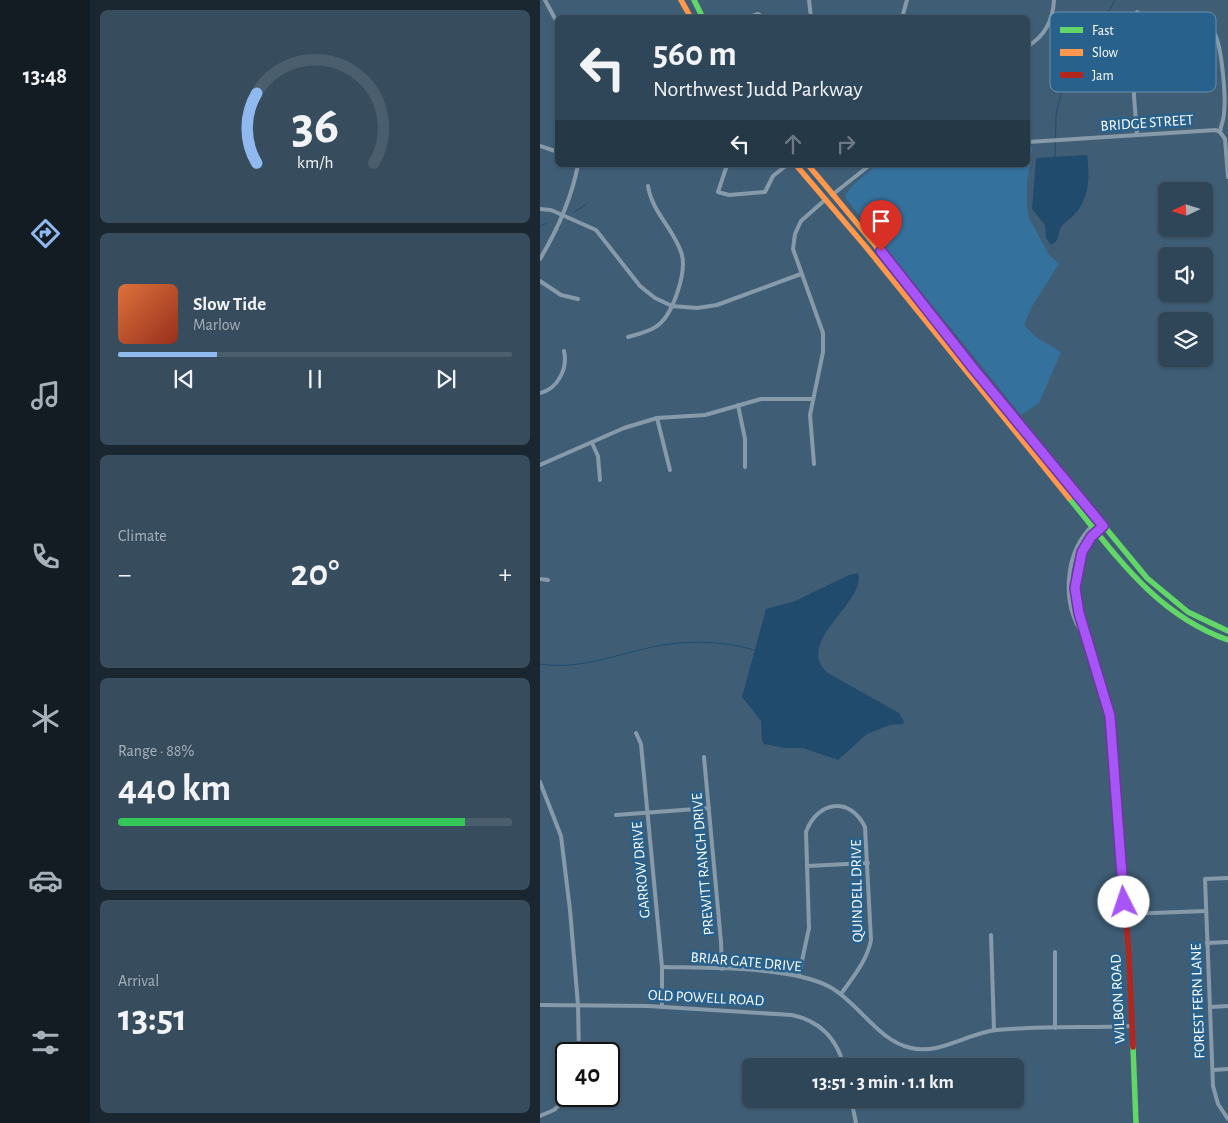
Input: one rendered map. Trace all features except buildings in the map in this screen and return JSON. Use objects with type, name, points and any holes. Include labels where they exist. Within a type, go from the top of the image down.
[{"type":"main road","points":[[681,0],[688,15]]},
{"type":"main road","points":[[694,0],[702,15]]},
{"type":"main road","points":[[798,167],[826,199],[1139,584],[1161,604],[1195,626],[1228,640]]},
{"type":"main road","points":[[810,167],[1147,578],[1166,596],[1198,618],[1228,631]]},
{"type":"main road","name":"WILBON ROAD","points":[[1103,526],[1096,532],[1082,552],[1076,582],[1078,607],[1086,639],[1110,716],[1125,914],[1136,1123]]},
{"type":"street","points":[[546,0],[555,18]]},
{"type":"street","points":[[810,0],[811,15]]},
{"type":"street","points":[[903,15],[907,0]]},
{"type":"street","points":[[1030,44],[1047,27],[1050,15]]},
{"type":"street","points":[[1216,35],[1221,50],[1224,112],[1220,132],[1225,139],[1228,177]]},
{"type":"street","points":[[1135,92],[1137,135]]},
{"type":"street","name":"BRIDGE STREET","points":[[1030,142],[1202,130],[1220,132]]},
{"type":"street","points":[[540,146],[555,151]]},
{"type":"street","points":[[540,259],[571,197],[578,167]]},
{"type":"street","points":[[726,167],[718,192],[729,195],[766,192],[773,176],[784,167]]},
{"type":"street","points":[[814,464],[810,415],[823,352],[823,333],[793,249],[794,234],[804,217],[867,167]]},
{"type":"street","points":[[628,337],[656,327],[667,317],[682,271],[683,258],[677,244],[650,200],[648,186]]},
{"type":"street","points":[[540,209],[551,210],[596,230],[640,286],[655,298],[672,306],[697,308],[717,305],[801,274]]},
{"type":"street","points":[[540,281],[561,295],[578,300]]},
{"type":"street","points":[[540,393],[556,384],[564,370],[566,360],[564,351]]},
{"type":"street","points":[[540,465],[624,428],[657,418],[705,415],[761,399],[813,399]]},
{"type":"street","points":[[738,405],[745,439],[745,467]]},
{"type":"street","points":[[657,418],[670,470]]},
{"type":"street","points":[[592,442],[598,456],[600,480]]},
{"type":"street","name":"WILBON ROAD","points":[[1086,639],[1072,610],[1070,579],[1077,548],[1082,537],[1098,520]]},
{"type":"street","points":[[540,579],[548,580]]},
{"type":"street","name":"GARROW DRIVE","points":[[636,733],[642,744],[662,967],[662,1007]]},
{"type":"street","name":"PREWITT RANCH DRIVE","points":[[704,757],[722,969]]},
{"type":"street","points":[[540,782],[561,836],[578,1005],[579,1042]]},
{"type":"street","name":"QUINDELL DRIVE","points":[[799,975],[809,928],[806,832],[810,820],[819,811],[833,806],[851,810],[860,817],[867,836],[871,940],[869,950],[841,994]]},
{"type":"street","points":[[616,815],[709,808]]},
{"type":"street","points":[[807,866],[868,863]]},
{"type":"street","name":"FOREST FERN LANE","points":[[1228,878],[1204,879],[1215,1095],[1228,1118]]},
{"type":"street","points":[[1125,914],[1206,911]]},
{"type":"street","points":[[991,935],[994,1030]]},
{"type":"street","points":[[1207,943],[1228,942]]},
{"type":"street","points":[[1054,952],[1055,1028]]},
{"type":"street","name":"BRIAR GATE DRIVE","points":[[662,967],[722,969],[799,975],[830,986],[900,1045],[912,1049],[934,1048],[994,1030],[1132,1026]]},
{"type":"street","name":"OLD POWELL ROAD","points":[[540,1005],[662,1007],[800,1017],[815,1023],[828,1034],[838,1049],[841,1058]]},
{"type":"street","points":[[1210,1006],[1228,1006]]},
{"type":"street","points":[[1213,1070],[1228,1069]]},
{"type":"street","points":[[540,1116],[557,1107]]},
{"type":"street","points":[[853,1108],[856,1123]]},
{"type":"shaded area","points":[[1033,146],[1030,164],[1030,147]]},
{"type":"shaded area","points":[[1087,155],[1088,187],[1083,202],[1074,215],[1062,226],[1057,240],[1051,245],[1046,238],[1045,225],[1032,209],[1036,158]]},
{"type":"shaded area","points":[[875,167],[1030,167],[1027,182],[1029,218],[1049,255],[1059,264],[1032,306],[1024,325],[1036,337],[1061,352],[1039,403],[1021,415],[846,199],[846,194],[854,184]]},
{"type":"shaded area","points":[[879,255],[1052,468],[1050,469],[963,365],[877,256]]},
{"type":"shaded area","points":[[858,573],[858,585],[852,597],[824,636],[819,649],[819,661],[828,673],[899,713],[904,721],[903,724],[890,725],[867,734],[838,760],[803,748],[785,748],[764,744],[761,721],[742,697],[766,609],[795,601],[849,575]]},
{"type":"waterway","points":[[1108,12],[1115,0]]},
{"type":"waterway","points":[[1055,157],[1056,115],[1061,92]]},
{"type":"waterway","points":[[574,212],[587,204]]},
{"type":"waterway","points":[[540,226],[547,223]]},
{"type":"waterway","points":[[540,664],[581,664],[661,645],[688,642],[729,644],[754,650]]},
{"type":"traffic: fast","points":[[694,0],[702,15]]},
{"type":"traffic: fast","points":[[1080,497],[1147,578],[1188,612],[1228,631]]},
{"type":"traffic: fast","points":[[1069,498],[1121,561],[1158,599],[1202,629],[1228,640]]},
{"type":"traffic: fast","points":[[1133,1047],[1136,1123]]},
{"type":"traffic: slow","points":[[681,0],[689,15]]},
{"type":"traffic: slow","points":[[798,167],[866,247],[1069,498]]},
{"type":"traffic: slow","points":[[810,167],[1080,497]]},
{"type":"traffic: slow","points":[[1103,526],[1087,546],[1078,568],[1076,592],[1079,617],[1109,714],[1119,836]]},
{"type":"traffic: jam","points":[[1119,836],[1129,955],[1133,1047]]},
{"type":"route","points":[[881,251],[973,368],[1103,526],[1091,537],[1082,552],[1077,569],[1075,588],[1086,639],[1110,716],[1124,902]]}]
